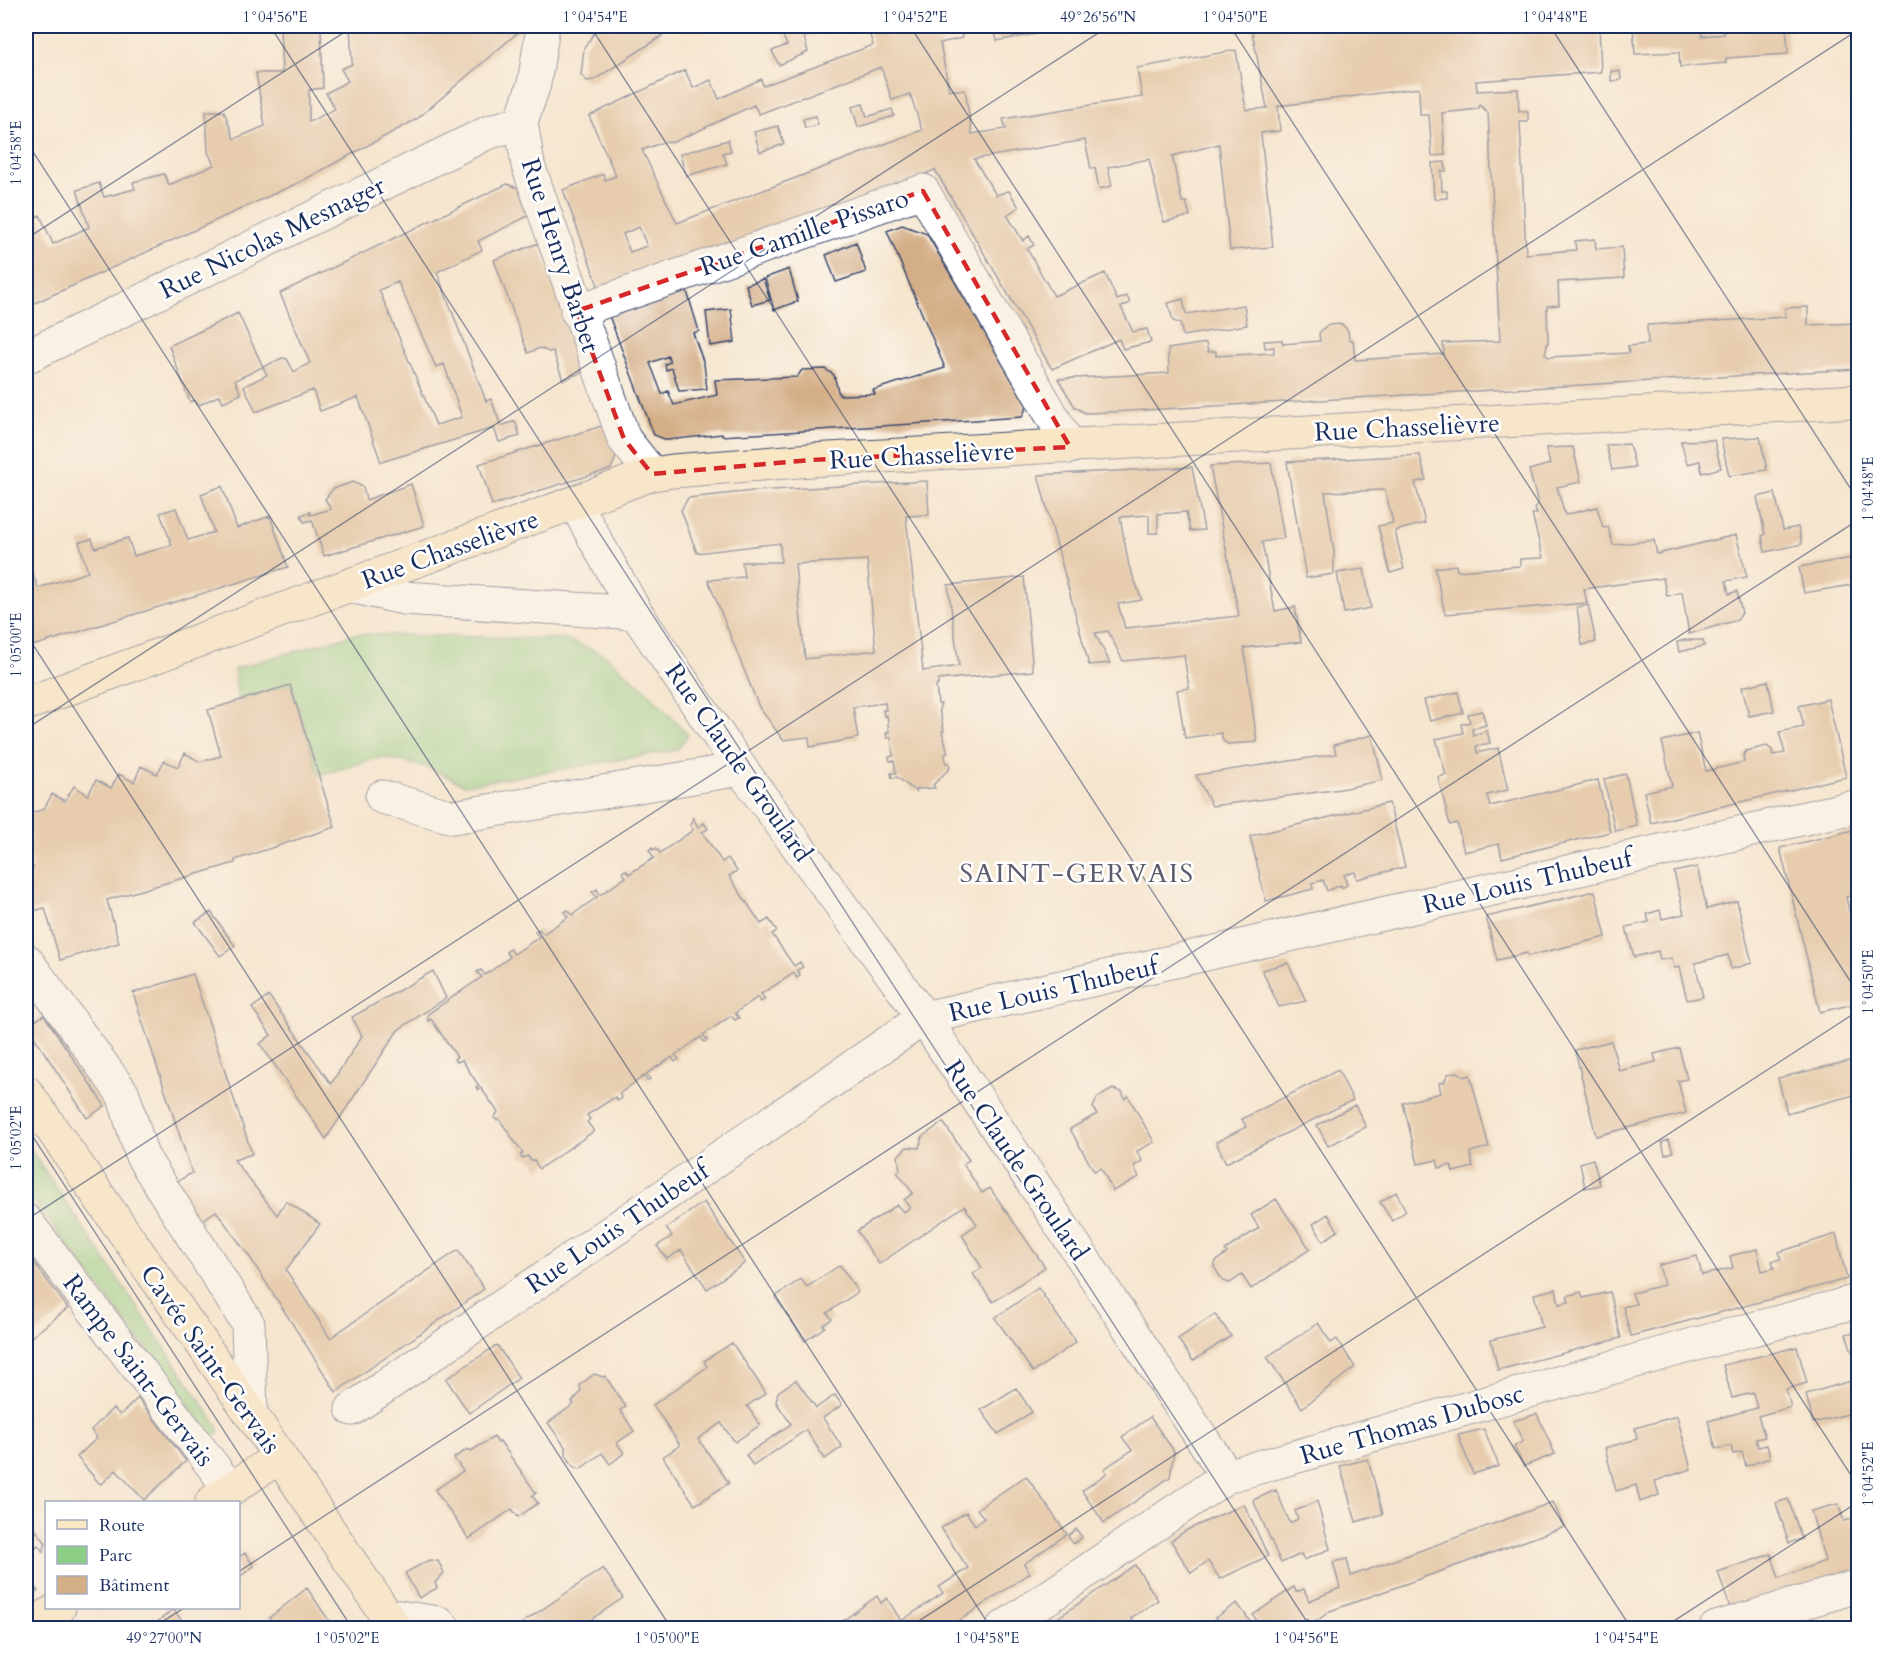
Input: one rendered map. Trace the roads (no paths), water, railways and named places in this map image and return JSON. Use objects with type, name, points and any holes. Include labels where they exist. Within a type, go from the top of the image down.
[{"type":"street","name":"Rue Henry Barbet","points":[[543,26],[534,84],[521,122],[533,186],[624,439],[652,474]]},
{"type":"street","name":"Rue Nicolas Mesnager","points":[[26,357],[487,133],[521,122]]},
{"type":"street","name":"Rue Camille Pissaro","points":[[577,311],[923,191],[1070,447]]},
{"type":"street","name":"Rue Chasselièvre","points":[[26,704],[652,474],[799,461],[1858,402]]},
{"type":"street","name":"Rue Claude Groulard","points":[[574,503],[636,613],[741,769],[924,1018],[1227,1476]]},
{"type":"street","points":[[350,586],[403,598],[636,613]]},
{"type":"street","points":[[382,797],[453,816],[741,769]]},
{"type":"street","name":"Rue Louis Thubeuf","points":[[352,1408],[924,1018],[1858,806]]},
{"type":"street","points":[[26,960],[123,1094],[142,1156],[248,1324],[251,1414]]},
{"type":"street","name":"Cavée Saint-Gervais","points":[[26,1092],[251,1414],[391,1622]]},
{"type":"street","name":"Rampe Saint-Gervais","points":[[26,1221],[222,1496]]},
{"type":"street","name":"Rue Thomas Dubosc","points":[[1003,1629],[1227,1476],[1678,1349],[1858,1301]]},
{"type":"street","points":[[222,1496],[279,1457]]},
{"type":"street","points":[[1716,1629],[1858,1586]]},
{"type":"street","points":[[28,1629],[58,1609]]},
{"type":"street","points":[[391,1622],[439,1623],[444,1629]]},
{"type":"district","name":"SAINT-GERVAIS","points":[[1077,873]]}]
